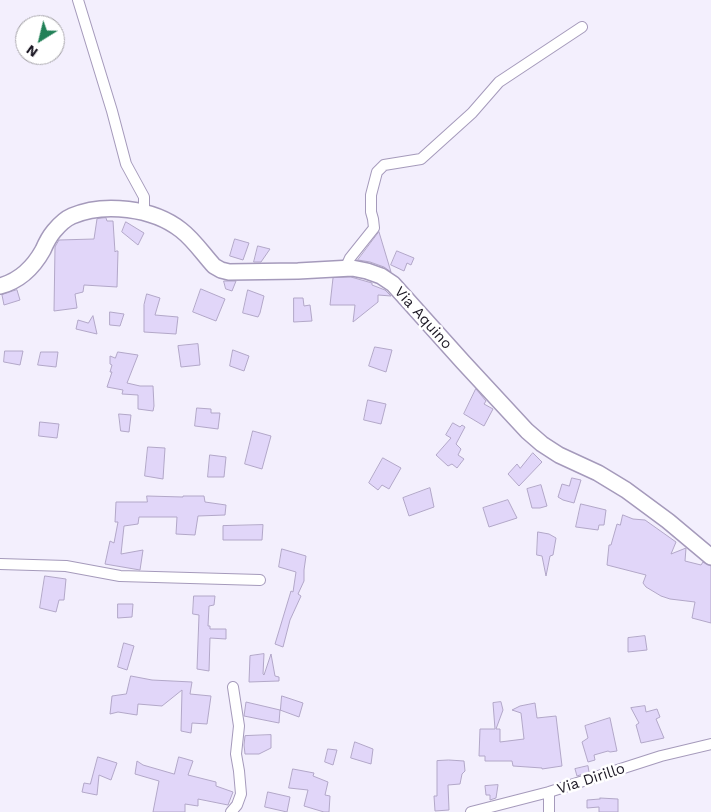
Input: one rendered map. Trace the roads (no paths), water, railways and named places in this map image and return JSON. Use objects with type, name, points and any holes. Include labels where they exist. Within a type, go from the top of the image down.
[{"type":"street","points":[[78,0],[126,164],[144,197],[144,212]]},
{"type":"street","points":[[345,268],[350,258],[374,228],[374,219],[371,212],[371,195],[377,172],[384,165],[420,159],[472,113],[499,82],[582,27]]},
{"type":"street","name":"Via Aquino","points":[[0,286],[20,277],[32,267],[49,237],[62,222],[71,216],[98,208],[144,212],[157,216],[181,230],[214,266],[229,272],[352,268],[381,276],[393,284],[463,362],[535,437],[559,455],[598,473],[626,490],[668,521],[711,557]]},
{"type":"street","points":[[0,564],[66,566],[120,576],[260,580]]},
{"type":"street","points":[[231,812],[237,805],[241,794],[236,754],[239,726],[233,687]]},
{"type":"street","name":"Via Dirillo","points":[[471,812],[549,792],[661,756],[711,744]]},
{"type":"street","points":[[549,792],[549,812]]}]
